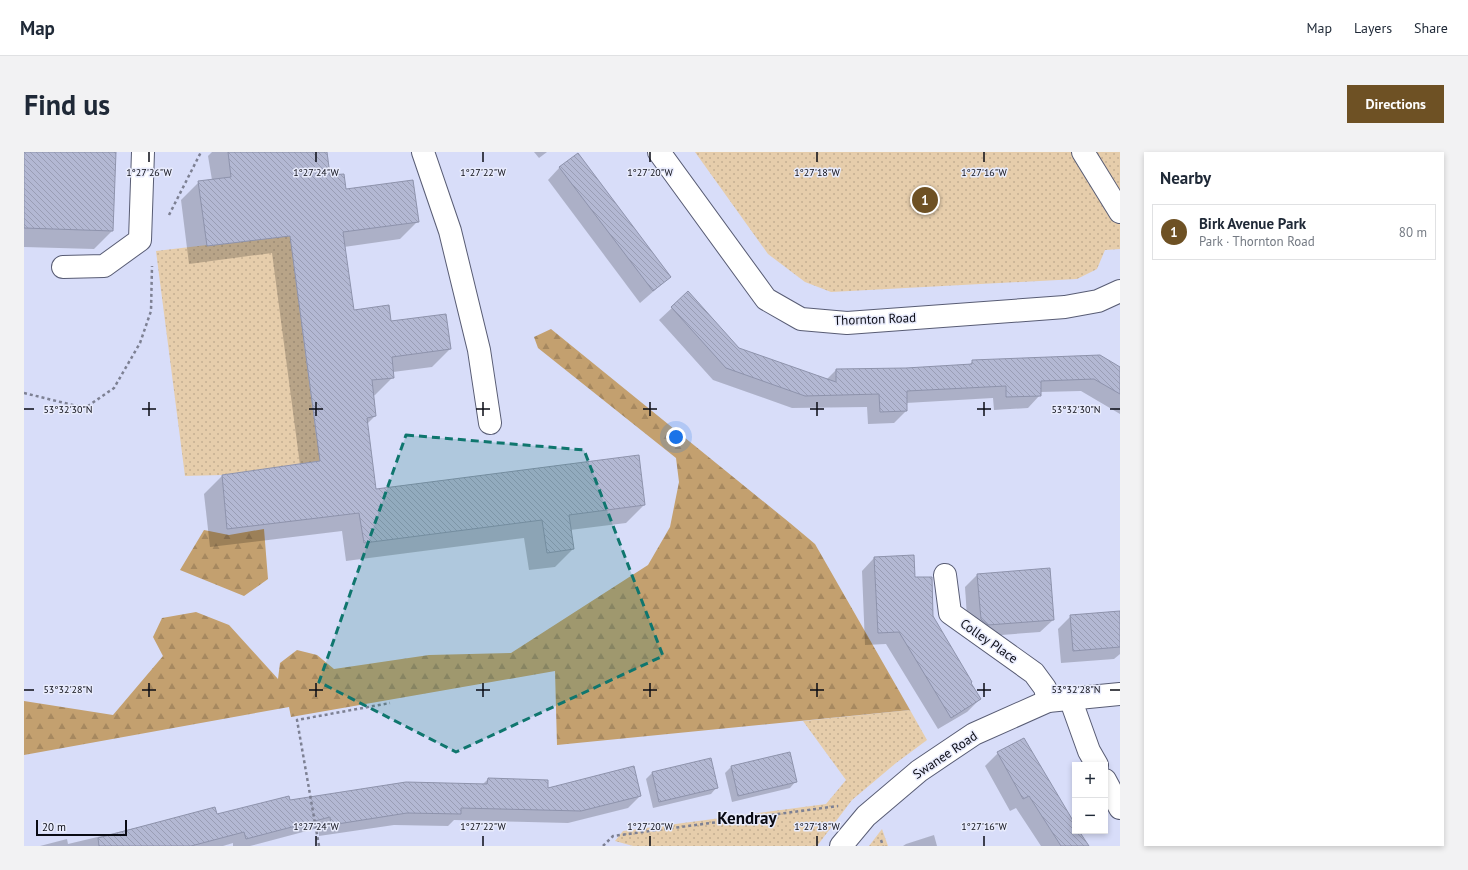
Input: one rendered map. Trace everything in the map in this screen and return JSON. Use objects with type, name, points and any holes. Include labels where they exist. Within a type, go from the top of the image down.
[{"type":"street","points":[[62,267],[104,266],[140,240],[143,152]]},
{"type":"street","points":[[423,152],[450,231],[478,350],[490,423]]},
{"type":"street","name":"Thornton Road","points":[[658,152],[766,299],[801,319],[847,323],[1065,307],[1098,301],[1120,291]]},
{"type":"street","points":[[1083,152],[1120,212]]},
{"type":"street","name":"Colley Place","points":[[945,575],[950,614],[1034,673],[1045,688],[1048,701]]},
{"type":"street","name":"Swanee Road","points":[[841,846],[866,816],[919,771],[974,734],[1048,701],[1120,694]]},
{"type":"street","points":[[1070,698],[1089,751],[1095,762]]},
{"type":"street","points":[[1108,786],[1120,808]]},
{"type":"path","points":[[166,222],[201,152]]},
{"type":"path","points":[[24,393],[84,408],[114,388],[140,343],[151,310],[152,264]]},
{"type":"path","points":[[319,846],[297,720],[390,703]]},
{"type":"path","points":[[603,846],[613,836],[847,805],[866,816]]},
{"type":"highlighted area","points":[[406,435],[584,450],[663,656],[456,752],[319,682]]},
{"type":"shaded area","points":[[695,152],[1120,152],[1120,249],[1105,250],[1097,269],[1077,279],[831,292],[805,282],[768,254]]},
{"type":"shaded area","points":[[328,231],[294,267],[316,435],[351,431],[355,456],[222,475],[185,476],[156,251]]},
{"type":"shaded area","points":[[910,710],[927,740],[896,763],[852,800],[817,846],[633,846],[615,841],[623,831],[826,804],[846,780],[803,721]]},
{"type":"shaded area","points":[[882,829],[888,846],[869,846]]},
{"type":"green space","points":[[551,329],[815,544],[910,710],[557,745],[555,671],[291,717],[289,707],[24,755],[24,701],[113,715],[163,656],[153,637],[162,618],[196,612],[229,625],[278,679],[280,663],[297,650],[317,655],[334,669],[429,655],[511,653],[648,565],[670,527],[679,482],[676,458],[538,348],[534,337]]},
{"type":"green space","points":[[264,529],[268,579],[244,596],[180,570],[204,530],[229,535]]},
{"type":"building","points":[[24,152],[116,152],[113,231],[24,228]]},
{"type":"building","points":[[228,152],[327,152],[330,175],[344,174],[346,189],[413,180],[419,222],[343,232],[354,310],[389,305],[391,321],[446,314],[451,349],[392,357],[394,378],[372,380],[376,416],[367,418],[376,489],[639,455],[645,505],[569,515],[574,549],[547,553],[542,520],[364,543],[359,513],[227,529],[222,475],[320,461],[290,236],[207,246],[198,181],[231,177]]},
{"type":"building","points":[[578,153],[671,277],[653,291],[559,167]]},
{"type":"building","points":[[688,291],[739,348],[836,382],[836,369],[906,368],[972,364],[972,360],[1100,355],[1120,367],[1120,394],[1094,379],[1041,381],[1041,396],[1006,397],[1006,386],[907,391],[907,411],[880,412],[879,394],[805,396],[726,368],[671,307]]},
{"type":"building","points":[[914,555],[915,577],[932,577],[933,616],[981,699],[951,718],[899,632],[878,633],[874,557]]},
{"type":"building","points":[[1050,568],[1054,620],[988,625],[981,619],[977,574]]},
{"type":"building","points":[[1120,611],[1120,647],[1073,651],[1070,615]]},
{"type":"building","points":[[1024,738],[1072,819],[1072,834],[1081,834],[1089,846],[1061,846],[1029,796],[1023,799],[997,752]]},
{"type":"building","points":[[790,752],[797,782],[738,796],[731,766]]},
{"type":"building","points":[[711,758],[718,788],[659,802],[652,772]]},
{"type":"building","points":[[634,766],[641,796],[581,811],[461,808],[461,814],[407,813],[331,825],[330,817],[246,839],[244,832],[191,846],[99,846],[98,838],[215,807],[217,814],[289,796],[290,800],[406,782],[487,784],[488,778],[548,780],[548,788]]},
{"type":"place","name":"Birk Avenue Park","points":[[925,200]]},
{"type":"district","name":"Kendray","points":[[747,818]]}]
